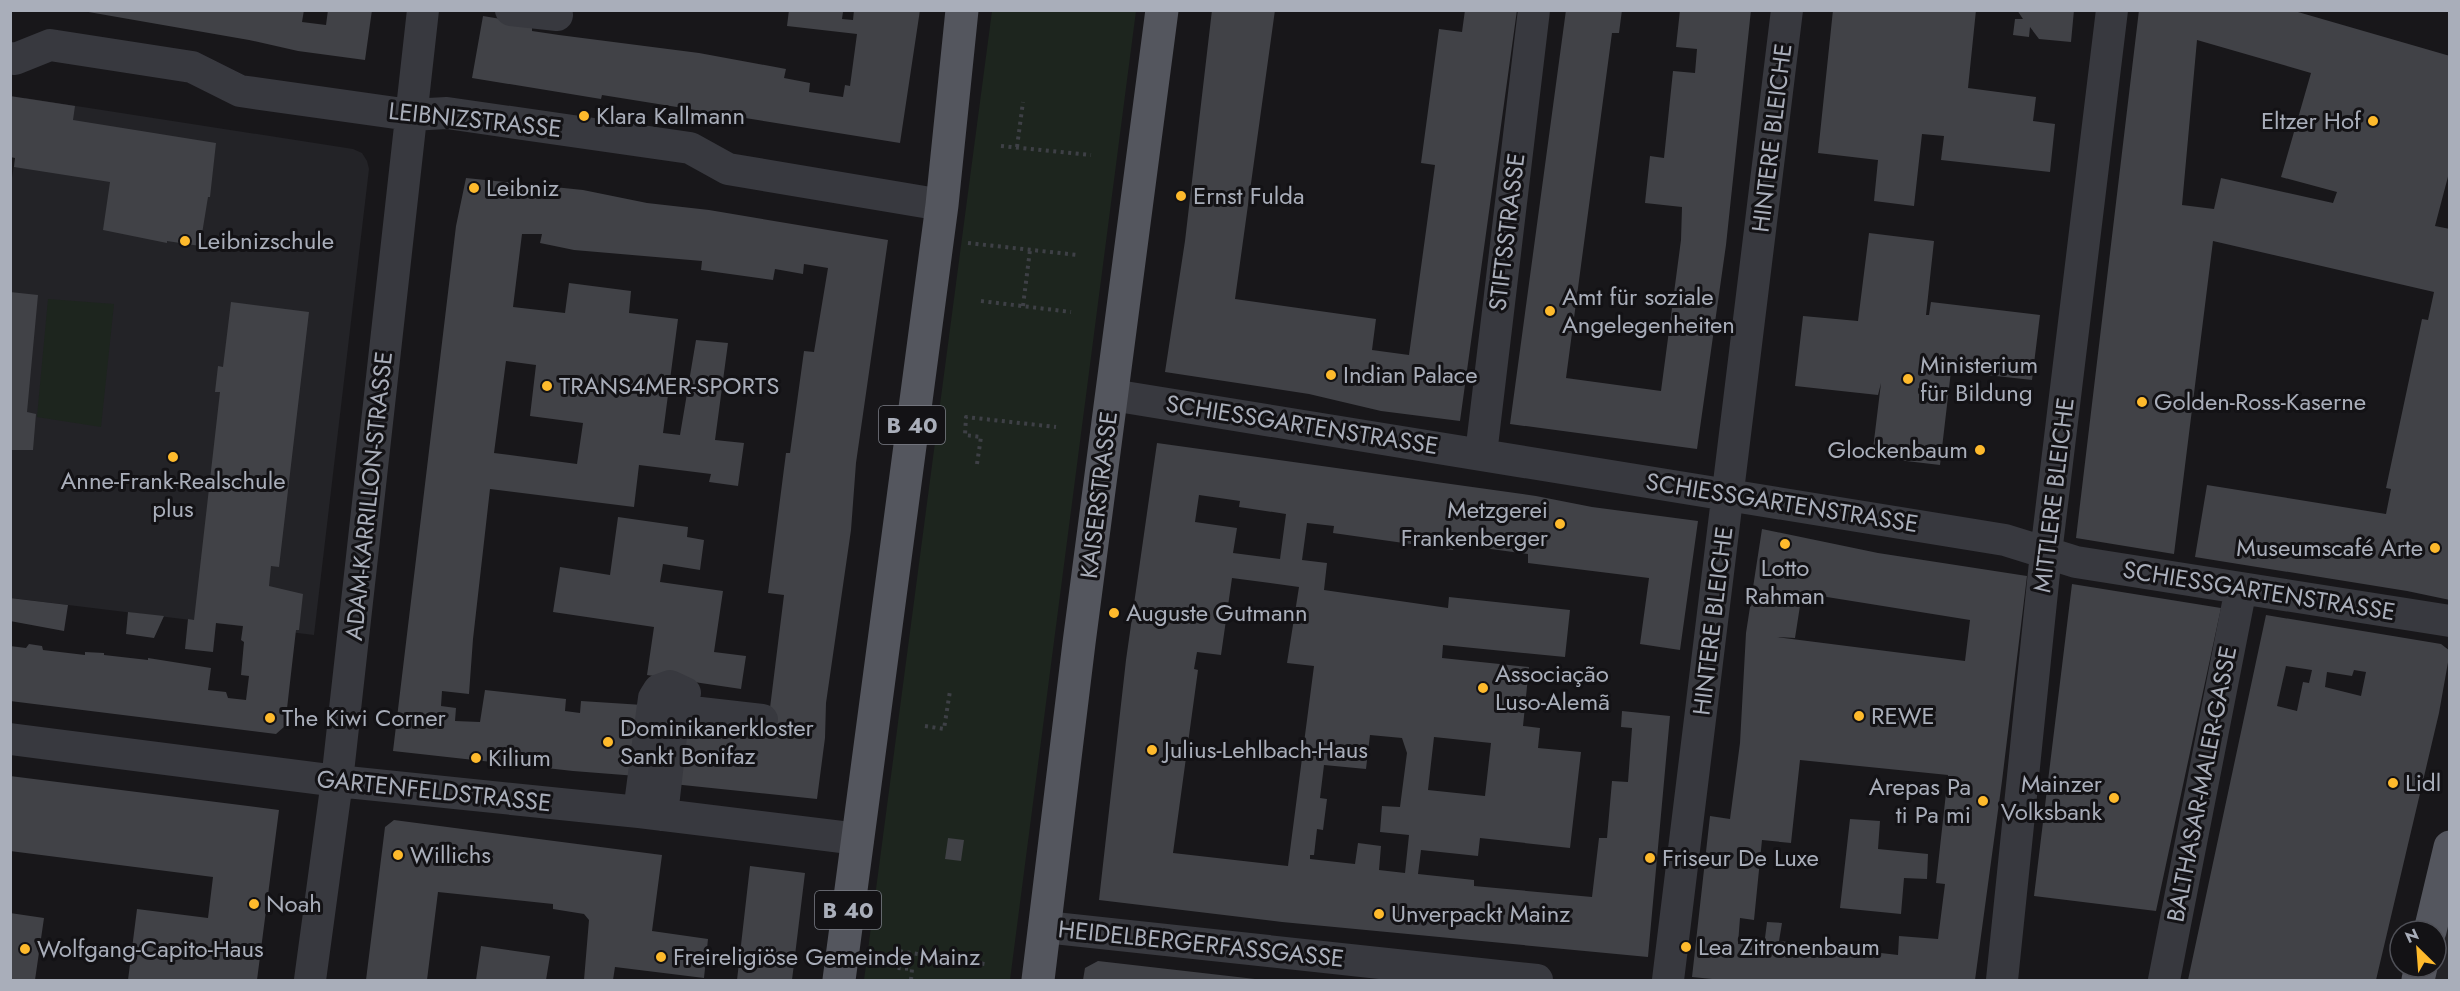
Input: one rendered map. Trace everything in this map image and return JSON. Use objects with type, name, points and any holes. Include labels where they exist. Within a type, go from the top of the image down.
[{"type":"main road","name":"B 40","points":[[839,981],[942,205],[962,10]]},
{"type":"main road","name":"KAISERSTRASSE","points":[[1038,981],[1162,10]]},
{"type":"main road","points":[[2433,919],[2450,847]]},
{"type":"street","name":"ADAM-KARRILLON-STRASSE","points":[[310,981],[337,781],[423,10]]},
{"type":"street","points":[[511,10],[557,15]]},
{"type":"street","name":"STIFTSSTRASSE","points":[[1481,454],[1534,10]]},
{"type":"street","name":"HINTERE BLEICHE","points":[[1668,981],[1787,10]]},
{"type":"street","name":"MITTLERE BLEICHE","points":[[2002,981],[2046,554],[2112,10]]},
{"type":"street","name":"LEIBNIZSTRASSE","points":[[10,58],[15,59],[50,45],[192,67],[240,91],[410,116],[447,112],[690,148],[728,169],[942,205]]},
{"type":"street","name":"SCHIESSGARTENSTRASSE","points":[[1112,395],[2005,540],[2076,562],[2450,621]]},
{"type":"street","name":"BALTHASAR-MALER-GASSE","points":[[2164,981],[2210,702],[2241,588]]},
{"type":"street","points":[[650,813],[654,698],[660,690],[670,686],[685,693]]},
{"type":"street","points":[[650,813],[674,711],[762,720]]},
{"type":"street","name":"GARTENFELDSTRASSE","points":[[10,739],[337,781],[650,813],[858,839]]},
{"type":"street","name":"HEIDELBERGERFASSGASSE","points":[[1045,927],[1537,981]]},
{"type":"path","points":[[1017,147],[1023,102]]},
{"type":"path","points":[[1001,146],[1091,155]]},
{"type":"path","points":[[962,243],[1078,255]]},
{"type":"path","points":[[1023,306],[1029,249]]},
{"type":"path","points":[[981,301],[1071,312]]},
{"type":"path","points":[[977,464],[981,437],[965,435],[966,417],[1056,427]]},
{"type":"path","points":[[925,726],[944,729],[950,691]]},
{"type":"path","points":[[910,981],[912,969],[897,968],[898,951],[985,964]]},
{"type":"shaded area","points":[[992,11],[1136,11],[1010,980],[864,980]]},
{"type":"shaded area","name":"Anne-Frank-Realschule plus","points":[[25,98],[353,149],[362,153],[367,161],[369,169],[314,635],[11,598],[10,190]]},
{"type":"shaded area","points":[[48,299],[114,304],[101,427],[37,417]]},
{"type":"shaded area","points":[[2449,921],[2449,980],[2431,980],[2448,979]]},
{"type":"building","points":[[77,10],[304,10],[302,22],[326,25],[328,10],[372,10],[365,60],[298,51],[249,40]]},
{"type":"building","points":[[789,10],[843,12],[842,19],[853,20],[854,10],[920,10],[900,143],[602,95],[601,99],[472,78],[483,16],[532,24],[532,31],[699,53],[786,69],[784,78],[810,83],[809,92],[843,97],[845,85],[850,86],[857,34],[787,26]]},
{"type":"building","points":[[1212,10],[1275,10],[1235,299],[1376,319],[1372,350],[1409,355],[1435,165],[1421,163],[1439,29],[1462,32],[1465,10],[1517,10],[1460,421],[1381,411],[1309,394],[1165,372],[1185,241]]},
{"type":"building","points":[[1566,10],[1622,10],[1619,33],[1612,33],[1566,378],[1661,391],[1681,240],[1682,207],[1645,203],[1650,156],[1664,158],[1673,71],[1695,73],[1697,49],[1676,47],[1680,10],[1751,10],[1726,245],[1697,449],[1510,424]]},
{"type":"building","points":[[1833,10],[1976,10],[1968,88],[2036,97],[2033,121],[2055,124],[2050,172],[1941,160],[1944,136],[1922,134],[1914,206],[1874,201],[1878,160],[1818,153]]},
{"type":"building","points":[[2017,10],[2074,10],[2071,42],[2039,39],[2030,27],[2029,37],[2013,35],[2015,19],[2023,19]]},
{"type":"building","name":"Golden-Ross-Kaserne","points":[[2139,10],[2291,10],[2450,56],[2450,169],[2435,226],[2450,229],[2450,600],[2195,557],[2207,485],[2386,514],[2391,489],[2386,488],[2422,319],[2428,320],[2434,292],[2213,241],[2174,554],[2076,538]],"holes":[[[2197,40],[2311,73],[2281,177],[2337,192],[2333,203],[2221,178],[2214,209],[2182,205]]]},
{"type":"building","points":[[10,96],[75,106],[73,120],[216,143],[210,197],[208,197],[200,246],[167,241],[167,243],[103,230],[110,182],[14,167],[15,158],[10,157]]},
{"type":"building","points":[[466,178],[583,190],[647,203],[709,210],[888,240],[856,463],[851,530],[826,703],[825,738],[817,799],[673,784],[680,719],[767,732],[784,595],[768,593],[786,453],[790,453],[804,351],[814,352],[828,268],[804,264],[803,274],[775,269],[773,280],[701,270],[702,261],[574,250],[540,243],[542,234],[522,234],[513,307],[565,313],[569,283],[631,291],[629,313],[678,319],[663,433],[680,435],[696,340],[728,343],[715,440],[744,443],[738,486],[709,482],[711,474],[639,465],[634,507],[490,489],[469,694],[442,691],[441,706],[456,708],[455,721],[480,722],[485,690],[566,699],[565,711],[580,713],[581,701],[643,705],[637,776],[393,751],[456,226]],"holes":[[[506,361],[536,365],[530,416],[583,423],[577,464],[494,453]]]},
{"type":"building","points":[[1869,233],[1934,241],[1926,315],[1929,315],[1931,302],[2040,315],[2032,380],[1951,371],[1940,465],[1872,457],[1881,383],[1878,395],[1795,386],[1803,316],[1858,321]]},
{"type":"building","points":[[10,292],[38,295],[27,412],[36,414],[33,450],[10,450]]},
{"type":"building","points":[[231,302],[309,312],[279,567],[271,566],[269,586],[303,594],[299,630],[296,630],[285,726],[276,734],[10,701],[10,646],[26,648],[29,644],[42,646],[43,650],[85,655],[85,652],[104,653],[104,655],[148,660],[148,658],[211,668],[208,690],[226,692],[228,698],[246,700],[249,676],[241,675],[243,626],[216,623],[213,652],[185,649],[188,619],[194,620],[220,392],[215,392],[218,366],[223,367]]},
{"type":"building","points":[[1157,443],[1698,521],[1680,650],[1640,644],[1649,578],[1528,563],[1528,554],[1454,544],[1453,550],[1333,533],[1334,526],[1307,523],[1302,560],[1327,563],[1324,590],[1448,608],[1449,597],[1570,610],[1565,657],[1443,645],[1442,658],[1529,667],[1523,726],[1540,728],[1538,748],[1581,752],[1570,848],[1480,838],[1478,856],[1421,850],[1418,874],[1474,880],[1474,886],[1592,897],[1599,838],[1607,838],[1612,781],[1628,782],[1632,728],[1621,727],[1622,711],[1670,716],[1648,957],[1282,922],[1099,900],[1126,660]],"holes":[[[1199,495],[1240,501],[1239,507],[1286,514],[1280,559],[1233,553],[1237,528],[1195,522]],[[1232,578],[1299,587],[1287,663],[1314,666],[1288,866],[1173,853],[1198,670],[1194,669],[1197,652],[1221,655]],[[1370,735],[1402,738],[1407,753],[1400,807],[1382,806],[1380,832],[1409,835],[1405,873],[1379,870],[1381,846],[1358,843],[1355,864],[1310,859],[1310,855],[1314,855],[1317,829],[1323,830],[1327,799],[1320,798],[1324,765],[1366,769]],[[1434,737],[1491,743],[1485,796],[1428,790]]]},
{"type":"building","points":[[618,517],[688,527],[687,537],[704,540],[700,570],[663,564],[660,582],[723,591],[714,652],[746,656],[741,689],[647,675],[654,627],[553,612],[560,567],[610,575]]},
{"type":"building","points":[[1762,529],[1878,553],[2027,576],[1975,980],[1722,980],[1692,977],[1710,816],[1730,819],[1740,743],[1746,633]],"holes":[[[1802,593],[1970,620],[1965,661],[1777,637],[1795,638]],[[1800,760],[1948,775],[1936,883],[1945,884],[1938,939],[1899,936],[1898,955],[1779,941],[1782,923],[1767,922],[1764,946],[1738,944],[1740,918],[1754,920],[1762,840],[1791,843]]]},
{"type":"building","name":"Mainzer Volksbank","points":[[2072,584],[2221,608],[2156,911],[2034,896]]},
{"type":"building","points":[[10,598],[68,605],[64,631],[10,621]]},
{"type":"building","points":[[128,612],[164,616],[154,638],[126,634]]},
{"type":"building","points":[[2266,615],[2441,644],[2450,651],[2439,713],[2390,919],[2388,919],[2388,929],[2376,980],[2188,980]],"holes":[[[2286,666],[2312,670],[2309,683],[2303,682],[2297,711],[2277,706]],[[2354,670],[2366,672],[2361,696],[2325,687],[2327,672],[2352,676]]]},
{"type":"building","points":[[10,776],[279,810],[257,980],[128,980],[137,909],[208,918],[213,877],[10,851]]},
{"type":"building","points":[[1850,819],[1880,821],[1878,849],[1928,854],[1927,879],[1904,878],[1901,914],[1840,908]]},
{"type":"building","points":[[394,820],[662,855],[652,931],[708,939],[704,978],[615,967],[613,980],[584,980],[589,920],[584,914],[553,909],[553,904],[438,892],[427,980],[366,980],[385,827]]},
{"type":"building","points":[[948,838],[964,840],[961,861],[945,859]]},
{"type":"building","points":[[750,866],[805,873],[792,980],[737,980]]},
{"type":"building","name":"Wolfgang-Capito-Haus","points":[[10,913],[44,918],[35,980],[10,980]]},
{"type":"building","points":[[481,946],[550,956],[546,980],[476,980]]},
{"type":"building","points":[[1098,961],[1255,980],[1083,980],[1085,968]]},
{"type":"place","name":"Klara Kallmann","points":[[584,116]]},
{"type":"place","name":"Eltzer Hof","points":[[2373,121]]},
{"type":"place","name":"Leibniz","points":[[474,188]]},
{"type":"place","name":"Ernst Fulda","points":[[1181,196]]},
{"type":"place","name":"Leibnizschule","points":[[185,241]]},
{"type":"place","name":"Amt für soziale Angelegenheiten","points":[[1550,311]]},
{"type":"place","name":"Indian Palace","points":[[1331,375]]},
{"type":"place","name":"Ministerium für Bildung","points":[[1908,379]]},
{"type":"place","name":"TRANS4MER-SPORTS","points":[[547,386]]},
{"type":"place","name":"Golden-Ross-Kaserne","points":[[2142,402]]},
{"type":"place","name":"Glockenbaum","points":[[1980,450]]},
{"type":"place","name":"Anne-Frank-Realschule plus","points":[[173,457]]},
{"type":"place","name":"Metzgerei Frankenberger","points":[[1560,524]]},
{"type":"place","name":"Lotto Rahman","points":[[1785,544]]},
{"type":"place","name":"Museumscafé Arte","points":[[2435,548]]},
{"type":"place","name":"Auguste Gutmann","points":[[1114,613]]},
{"type":"place","name":"Associação Luso-Alemã","points":[[1483,688]]},
{"type":"place","name":"REWE","points":[[1859,716]]},
{"type":"place","name":"The Kiwi Corner","points":[[270,718]]},
{"type":"place","name":"Dominikanerkloster Sankt Bonifaz","points":[[608,742]]},
{"type":"place","name":"Julius-Lehlbach-Haus","points":[[1152,750]]},
{"type":"place","name":"Kilium","points":[[476,758]]},
{"type":"place","name":"Lidl","points":[[2393,783]]},
{"type":"place","name":"Mainzer Volksbank","points":[[2114,798]]},
{"type":"place","name":"Arepas Pa ti Pa mi","points":[[1983,801]]},
{"type":"place","name":"Willichs","points":[[398,855]]},
{"type":"place","name":"Friseur De Luxe","points":[[1650,858]]},
{"type":"place","name":"Noah","points":[[254,904]]},
{"type":"place","name":"Unverpackt Mainz","points":[[1379,914]]},
{"type":"place","name":"Lea Zitronenbaum","points":[[1686,947]]},
{"type":"place","name":"Wolfgang-Capito-Haus","points":[[25,949]]},
{"type":"place","name":"Freireligiöse Gemeinde Mainz","points":[[661,957]]}]
